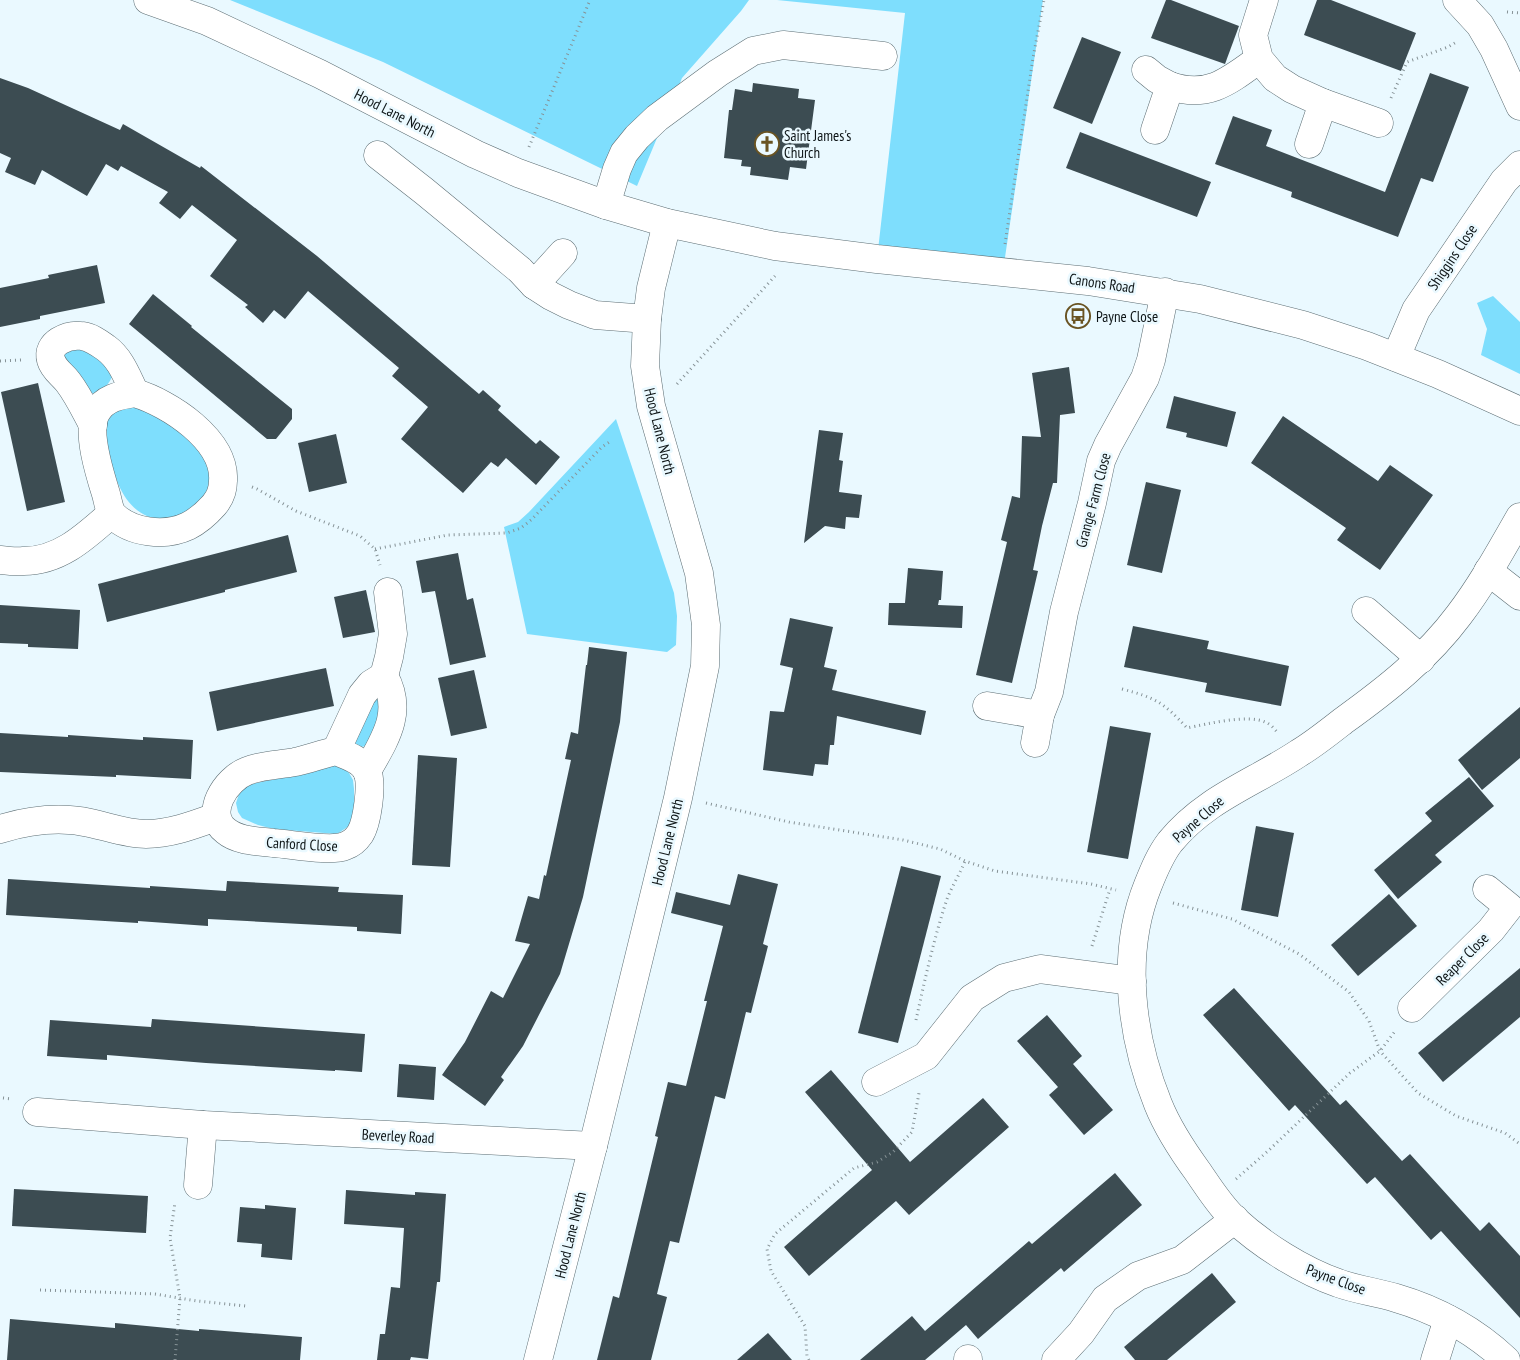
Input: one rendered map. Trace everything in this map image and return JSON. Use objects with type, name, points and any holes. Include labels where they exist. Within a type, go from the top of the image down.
[{"type":"street","name":"Hood Lane North","points":[[148,0],[207,21],[320,74],[475,154],[518,173],[606,204],[667,222],[651,288],[647,319],[645,366],[651,406],[684,517],[698,573],[706,625],[705,666],[678,798],[593,1146],[538,1360]]},
{"type":"street","points":[[1264,0],[1253,35],[1259,59],[1275,78],[1292,89],[1379,123]]},
{"type":"street","points":[[1457,0],[1480,25],[1494,49],[1520,106]]},
{"type":"street","points":[[606,204],[624,153],[637,136],[657,118],[718,73],[753,51],[782,45],[883,56]]},
{"type":"street","points":[[1146,70],[1170,86],[1182,90],[1196,91],[1223,83],[1259,59]]},
{"type":"street","points":[[1154,130],[1170,86]]},
{"type":"street","points":[[1309,144],[1323,102]]},
{"type":"street","points":[[378,155],[520,270],[534,285],[551,296],[595,315],[647,319]]},
{"type":"street","name":"Shiggins Close","points":[[1396,357],[1416,310],[1504,180],[1520,166]]},
{"type":"street","name":"Canons Road","points":[[667,222],[775,246],[877,259],[1088,281],[1165,292],[1209,301],[1303,325],[1396,357],[1446,377],[1520,411]]},
{"type":"street","points":[[534,285],[563,253]]},
{"type":"street","name":"Grange Farm Close","points":[[1035,743],[1040,715],[1049,692],[1064,612],[1101,461],[1145,378],[1151,360],[1165,292]]},
{"type":"street","points":[[93,425],[79,398],[67,381],[55,369],[51,359],[51,352],[55,344],[71,337],[82,336],[94,340],[108,350],[121,365],[135,393]]},
{"type":"street","points":[[135,393],[149,398],[194,426],[216,451],[222,465],[224,478],[218,501],[196,522],[182,529],[168,532],[144,530],[122,523],[111,514],[96,461],[93,425],[96,413],[103,404],[112,398],[135,393]]},
{"type":"street","points":[[0,560],[25,562],[44,559],[62,552],[80,541],[111,514]]},
{"type":"street","name":"Payne Close","points":[[1506,1360],[1475,1333],[1416,1304],[1336,1283],[1290,1260],[1235,1219],[1215,1197],[1176,1140],[1158,1106],[1147,1074],[1135,1017],[1132,946],[1144,894],[1155,868],[1169,844],[1203,810],[1230,792],[1299,754],[1393,684],[1420,659],[1459,615],[1520,517]]},
{"type":"street","points":[[1488,571],[1520,596]]},
{"type":"street","points":[[336,752],[362,695],[371,684],[384,676],[390,657],[393,634],[388,592]]},
{"type":"street","points":[[1366,611],[1420,659]]},
{"type":"street","points":[[0,829],[46,819],[66,819],[88,822],[128,832],[147,834],[167,832],[216,817],[218,802],[224,789],[234,778],[246,771],[296,762],[336,752],[346,754],[360,763],[367,772],[384,741],[391,721],[393,704],[391,689],[384,676]]},
{"type":"street","points":[[987,706],[1040,715]]},
{"type":"street","name":"Canford Close","points":[[216,817],[220,827],[228,833],[248,839],[336,848],[345,846],[354,842],[364,824],[369,785],[367,772]]},
{"type":"street","name":"Reaper Close","points":[[1412,1008],[1491,930],[1514,896],[1487,889]]},
{"type":"street","points":[[876,1082],[926,1056],[972,998],[1004,978],[1040,969],[1132,981]]},
{"type":"street","name":"Beverley Road","points":[[37,1112],[203,1126],[593,1146]]},
{"type":"street","points":[[198,1185],[203,1126]]},
{"type":"street","points":[[1056,1360],[1081,1333],[1105,1299],[1138,1276],[1182,1260],[1235,1219]]},
{"type":"street","points":[[1435,1360],[1448,1319]]},
{"type":"path","points":[[528,150],[590,0]]},
{"type":"path","points":[[1004,250],[1033,58],[1044,0]]},
{"type":"path","points":[[1379,123],[1407,62],[1448,47],[1465,37]]},
{"type":"path","points":[[675,386],[776,276]]},
{"type":"path","points":[[375,549],[448,535],[507,533],[521,528],[602,447],[611,441]]},
{"type":"path","points":[[224,478],[257,489],[296,512],[360,536],[375,549],[388,592]]},
{"type":"path","points":[[1122,689],[1160,702],[1170,709],[1187,728],[1242,719],[1264,721],[1299,754]]},
{"type":"path","points":[[678,798],[789,822],[903,840],[940,849],[965,861],[995,871],[1091,884],[1144,894],[1232,919],[1299,954],[1349,992],[1369,1021],[1380,1051],[1418,1093],[1456,1116],[1505,1133],[1520,1144]]},
{"type":"path","points":[[808,1360],[806,1356],[805,1326],[771,1271],[767,1249],[775,1234],[854,1168],[877,1162],[893,1152],[912,1132],[926,1056],[914,1027],[927,971],[948,898],[965,861]]},
{"type":"path","points":[[1083,975],[1110,889]]},
{"type":"path","points":[[1215,1197],[1268,1152],[1350,1073],[1380,1051]]},
{"type":"path","points":[[175,1360],[180,1298],[170,1238],[177,1191],[198,1185]]},
{"type":"path","points":[[40,1290],[156,1294],[197,1301],[246,1306]]},
{"type":"shaded area","points":[[230,0],[749,0],[682,78],[637,186],[383,62]]},
{"type":"shaded area","points":[[777,0],[1043,0],[1003,271],[877,259],[905,13]]},
{"type":"shaded area","points":[[1493,296],[1520,322],[1520,374],[1481,355],[1487,329],[1477,303]]},
{"type":"shaded area","points":[[83,345],[106,365],[112,377],[103,389],[89,394],[61,356],[63,352]]},
{"type":"shaded area","points":[[124,405],[143,406],[198,440],[213,468],[206,498],[177,518],[159,519],[147,516],[137,510],[128,501],[116,479],[104,431],[108,416]]},
{"type":"shaded area","points":[[616,419],[674,593],[677,616],[676,645],[667,652],[527,634],[504,527],[518,522],[529,512]]},
{"type":"shaded area","points":[[372,697],[383,698],[371,745],[356,748],[350,737]]},
{"type":"shaded area","points":[[335,764],[344,767],[349,773],[353,780],[354,789],[354,811],[349,826],[337,834],[274,829],[242,818],[238,812],[236,803],[244,787]]},
{"type":"building","points":[[1166,0],[1171,0],[1239,26],[1225,64],[1151,38]]},
{"type":"building","points":[[1317,0],[1331,0],[1416,33],[1401,71],[1304,35]]},
{"type":"building","points":[[1082,37],[1121,52],[1092,124],[1053,108]]},
{"type":"building","points":[[1430,73],[1469,87],[1433,182],[1421,178],[1398,237],[1291,197],[1292,192],[1215,164],[1233,116],[1272,130],[1266,146],[1385,192]]},
{"type":"building","points":[[0,78],[28,88],[120,130],[123,124],[200,168],[201,166],[317,256],[479,394],[483,390],[501,406],[498,410],[536,444],[540,440],[560,457],[536,485],[506,458],[498,467],[491,462],[463,493],[401,439],[428,407],[392,376],[399,368],[308,291],[285,319],[274,310],[263,323],[245,307],[248,305],[210,276],[237,240],[192,205],[180,219],[159,203],[168,192],[121,166],[118,171],[106,164],[87,196],[42,170],[35,185],[5,172],[11,158],[0,153]]},
{"type":"building","name":"Saint James's Church","points":[[753,83],[799,89],[798,98],[815,100],[806,169],[790,167],[788,180],[750,175],[751,167],[741,166],[742,160],[724,158],[729,110],[732,110],[735,89],[752,92]]},
{"type":"building","points":[[1080,132],[1211,182],[1197,217],[1066,168]]},
{"type":"building","points":[[97,265],[105,303],[40,316],[40,319],[0,327],[0,288],[49,278],[48,275]]},
{"type":"building","points":[[153,294],[292,409],[292,419],[276,439],[267,439],[129,324]]},
{"type":"building","points":[[1069,367],[1075,413],[1060,415],[1057,483],[1053,483],[1042,526],[1033,570],[1038,571],[1012,683],[976,675],[1007,542],[1001,540],[1012,496],[1020,498],[1022,436],[1041,437],[1032,373]]},
{"type":"building","points":[[38,383],[65,502],[27,511],[1,392]]},
{"type":"building","points":[[1174,396],[1236,412],[1227,447],[1186,437],[1187,433],[1166,428]]},
{"type":"building","points":[[1283,416],[1378,481],[1390,465],[1433,495],[1380,570],[1337,540],[1346,528],[1251,463]]},
{"type":"building","points":[[819,430],[843,433],[839,460],[843,461],[839,492],[862,495],[859,518],[846,517],[845,529],[825,526],[804,543]]},
{"type":"building","points":[[336,434],[347,483],[309,492],[298,443]]},
{"type":"building","points":[[1146,482],[1181,490],[1162,573],[1127,565]]},
{"type":"building","points":[[288,535],[297,572],[107,622],[98,584]]},
{"type":"building","points":[[458,553],[467,600],[473,598],[486,657],[450,665],[435,591],[422,593],[416,561]]},
{"type":"building","points":[[908,568],[943,571],[941,600],[939,600],[938,605],[963,606],[962,628],[888,625],[889,603],[905,603]]},
{"type":"building","points":[[366,590],[375,632],[343,638],[334,597]]},
{"type":"building","points":[[0,605],[80,610],[78,649],[28,647],[28,644],[0,643]]},
{"type":"building","points":[[790,618],[833,627],[824,667],[837,670],[832,690],[926,711],[921,735],[837,716],[834,745],[830,745],[828,765],[815,764],[813,776],[763,770],[770,711],[784,712],[793,668],[780,665]]},
{"type":"building","points":[[1133,626],[1209,641],[1207,649],[1289,666],[1281,706],[1205,692],[1207,683],[1124,667]]},
{"type":"building","points":[[589,647],[627,652],[620,722],[583,897],[560,974],[523,1046],[501,1077],[504,1080],[485,1106],[442,1075],[465,1042],[491,991],[503,998],[530,944],[515,941],[528,896],[539,899],[544,875],[546,876],[571,760],[565,759],[571,732],[578,734]]},
{"type":"building","points":[[326,668],[334,706],[217,731],[209,692]]},
{"type":"building","points":[[474,670],[487,728],[451,736],[438,678]]},
{"type":"building","points":[[1520,707],[1520,758],[1482,790],[1458,760]]},
{"type":"building","points":[[1110,726],[1151,733],[1128,859],[1087,852]]},
{"type":"building","points":[[0,733],[143,740],[143,737],[193,740],[191,779],[0,772]]},
{"type":"building","points":[[418,755],[457,758],[450,867],[412,865]]},
{"type":"building","points":[[1469,777],[1494,806],[1435,855],[1442,862],[1398,899],[1374,870],[1432,821],[1425,813]]},
{"type":"building","points":[[1256,826],[1294,833],[1278,917],[1241,910]]},
{"type":"building","points":[[901,866],[941,876],[898,1043],[858,1033]]},
{"type":"building","points":[[738,874],[778,884],[763,944],[768,946],[751,1013],[746,1012],[725,1099],[715,1096],[679,1243],[670,1241],[657,1294],[667,1297],[651,1360],[597,1360],[613,1296],[619,1298],[658,1137],[655,1136],[668,1082],[686,1086],[707,1001],[704,1001],[723,926],[671,913],[676,892],[730,905]]},
{"type":"building","points":[[8,879],[226,891],[227,881],[339,887],[338,892],[403,895],[401,934],[357,931],[357,927],[208,919],[208,926],[6,915]]},
{"type":"building","points":[[1389,894],[1417,926],[1358,976],[1331,945]]},
{"type":"building","points":[[1520,968],[1520,1017],[1443,1082],[1418,1053]]},
{"type":"building","points":[[1234,988],[1340,1105],[1346,1100],[1402,1161],[1410,1154],[1480,1231],[1489,1222],[1520,1256],[1520,1318],[1441,1231],[1431,1240],[1375,1177],[1367,1184],[1295,1105],[1289,1111],[1203,1015]]},
{"type":"building","points":[[1047,1015],[1082,1056],[1073,1064],[1113,1110],[1084,1135],[1049,1095],[1058,1087],[1017,1041]]},
{"type":"building","points":[[152,1019],[365,1034],[362,1072],[107,1055],[107,1060],[47,1056],[50,1020],[151,1027]]},
{"type":"building","points":[[399,1064],[436,1067],[434,1100],[397,1097]]},
{"type":"building","points":[[831,1070],[910,1162],[983,1098],[1009,1127],[909,1215],[896,1201],[809,1276],[784,1247],[872,1170],[805,1092]]},
{"type":"building","points":[[1115,1173],[1142,1205],[1064,1272],[1061,1268],[978,1339],[966,1325],[925,1360],[860,1360],[912,1316],[925,1331],[1029,1241],[1032,1244]]},
{"type":"building","points":[[14,1189],[148,1196],[146,1233],[12,1226]]},
{"type":"building","points":[[346,1190],[415,1195],[415,1192],[446,1194],[440,1282],[437,1282],[428,1359],[411,1357],[410,1360],[377,1360],[380,1334],[385,1334],[391,1287],[400,1288],[404,1228],[344,1224]]},
{"type":"building","points":[[265,1205],[296,1208],[292,1260],[261,1257],[262,1244],[237,1242],[240,1207],[265,1209]]},
{"type":"building","points":[[1212,1273],[1236,1302],[1167,1360],[1135,1360],[1124,1347]]},
{"type":"building","points":[[10,1319],[115,1328],[115,1323],[199,1331],[199,1329],[302,1337],[300,1360],[7,1360]]},
{"type":"building","points":[[768,1333],[792,1360],[737,1360]]},
{"type":"place","name":"Saint James's Church","points":[[767,144]]},
{"type":"place","name":"Payne Close","points":[[1078,316]]}]
